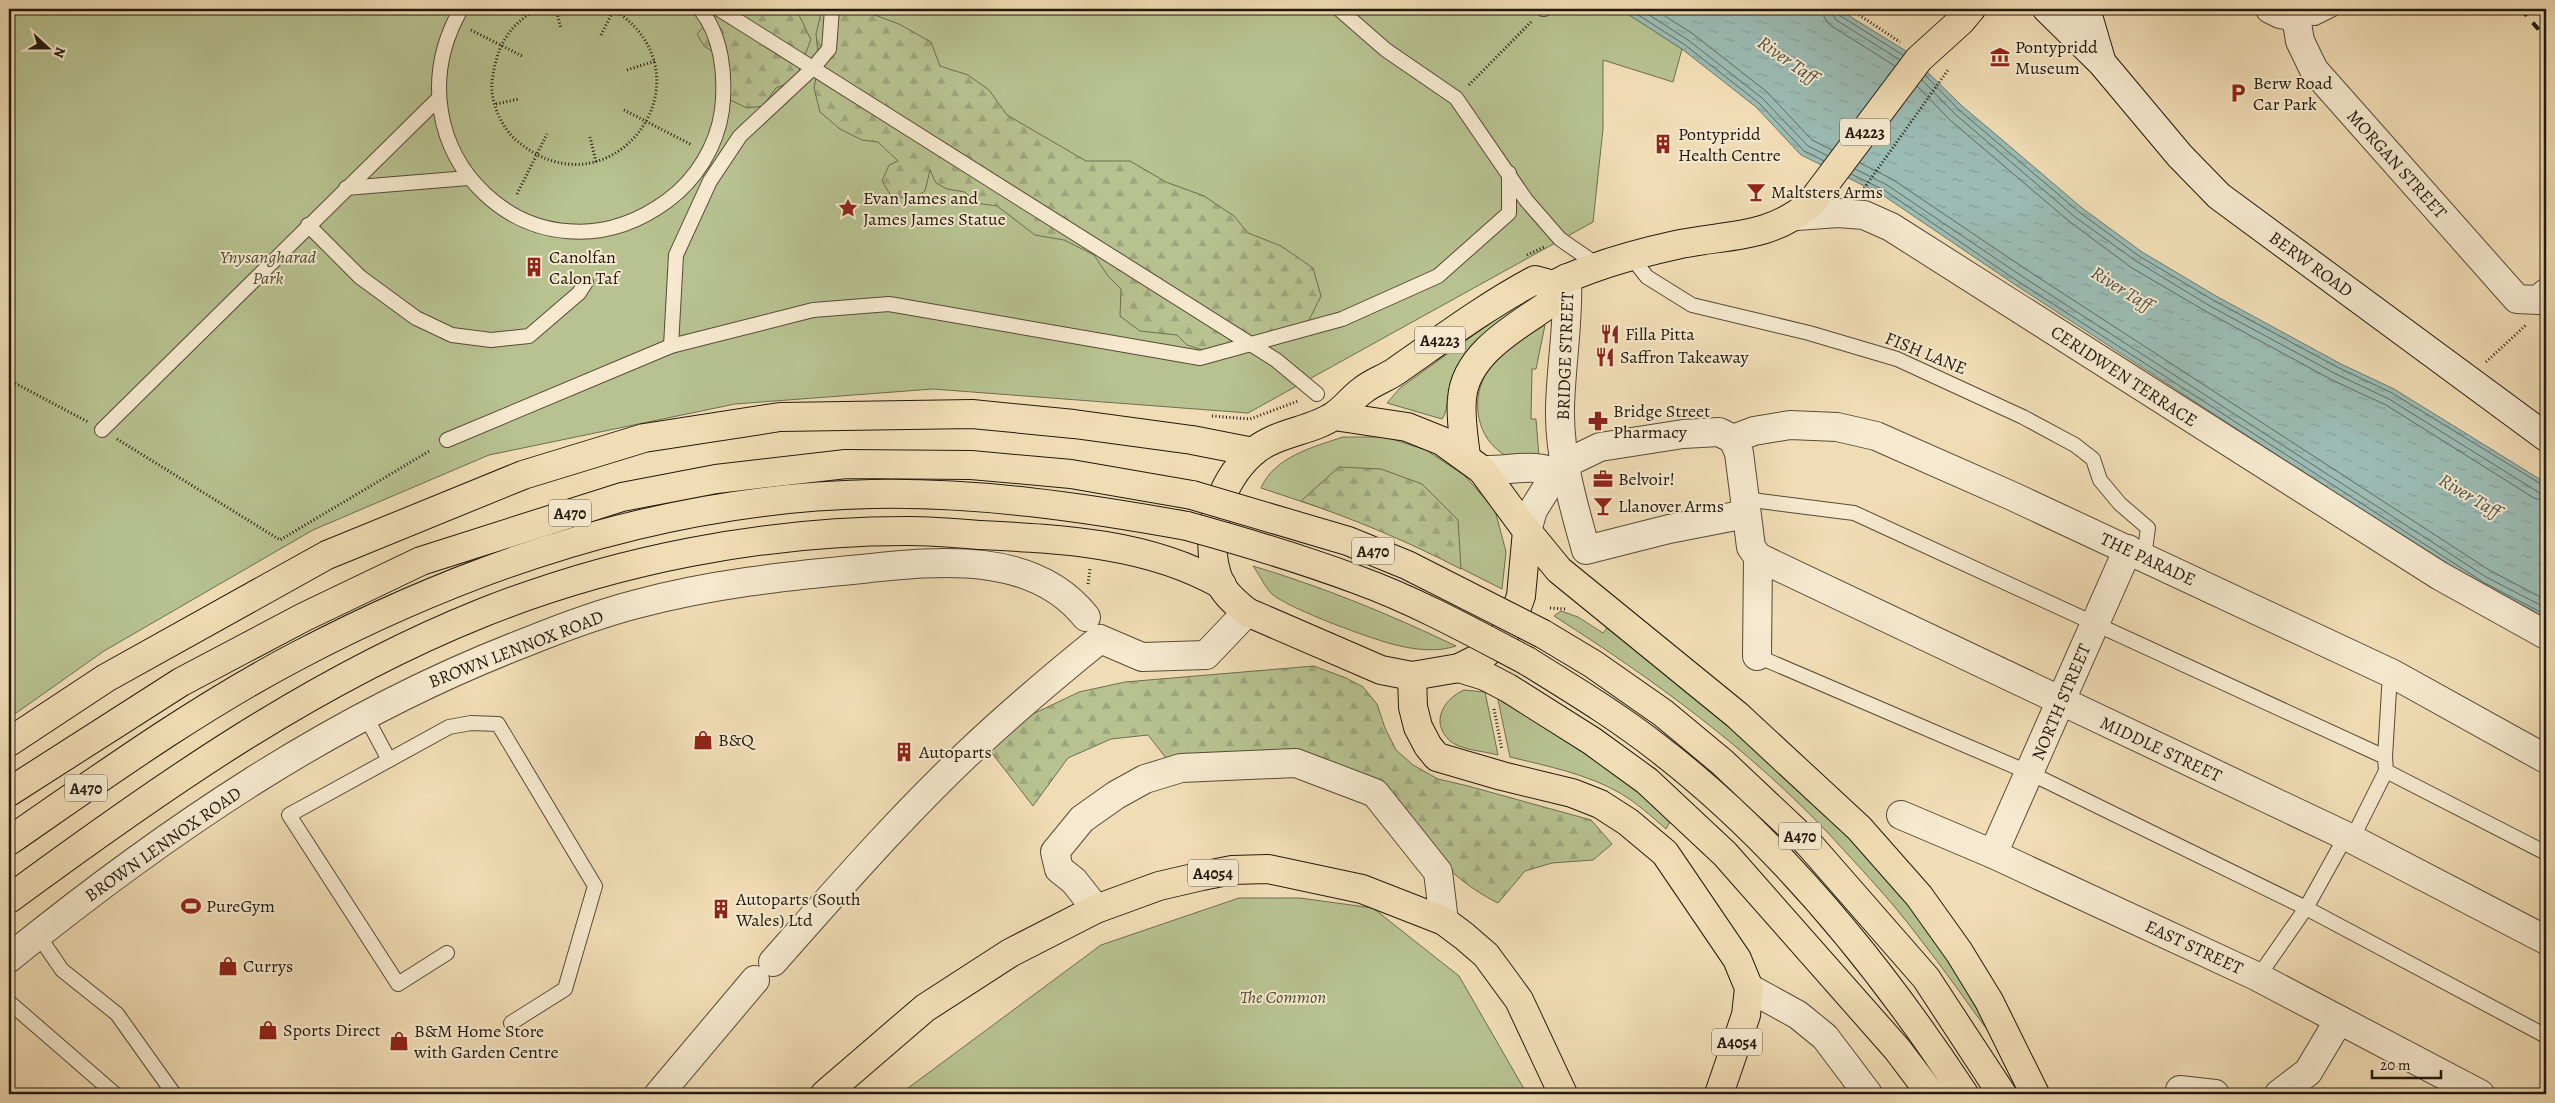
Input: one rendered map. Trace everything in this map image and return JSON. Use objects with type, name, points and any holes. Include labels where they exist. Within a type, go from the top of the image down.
[{"type":"main road","name":"A4223","points":[[1334,416],[1364,388],[1392,374],[1491,304],[1535,280],[1560,282],[1599,266],[1678,245],[1752,234],[1803,210],[1920,58],[1961,21],[1971,9]]},
{"type":"main road","name":"A4223","points":[[1474,464],[1462,399],[1468,377],[1476,364],[1492,346],[1549,304],[1560,282]]},
{"type":"main road","points":[[9,742],[106,678],[327,555],[523,475],[644,438],[780,417],[972,414],[1074,424],[1192,440],[1253,452]]},
{"type":"main road","points":[[1527,531],[1521,596],[1512,621],[1500,642],[1481,657],[1459,668],[1412,676],[1381,670],[1247,612],[1230,598],[1222,585],[1214,563],[1211,543],[1217,514],[1228,483],[1253,452],[1275,440],[1334,416],[1407,427],[1442,441],[1474,464],[1559,570],[1737,715],[1865,835],[1919,896],[1959,952],[1989,1001],[2034,1094]]},
{"type":"main road","name":"A470","points":[[9,792],[181,682],[304,617],[421,561],[622,497],[716,479],[846,464],[971,465],[1071,474],[1192,495],[1287,522],[1373,551],[1457,589],[1543,634],[1593,664],[1663,713],[1722,762],[1808,844],[1926,978],[2002,1094]]},
{"type":"main road","name":"A470","points":[[9,841],[162,736],[296,656],[442,586],[570,542],[680,515],[738,506],[870,494],[947,495],[1011,499],[1094,509],[1187,526],[1247,542],[1359,580],[1469,631],[1527,661],[1589,699],[1659,748],[1733,812],[1782,860],[1878,973],[1964,1094]]},
{"type":"main road","points":[[9,899],[129,810],[245,735],[383,658],[482,613],[577,581],[634,565],[764,541],[832,534],[908,531],[1093,543],[1168,560],[1195,570],[1222,585]]},
{"type":"main road","points":[[1459,668],[1485,676],[1508,688],[1592,741],[1646,781],[1725,854],[1897,1050],[1931,1094]]},
{"type":"main road","name":"A4054","points":[[1412,676],[1413,707],[1418,727],[1428,746],[1437,757],[1502,776],[1572,793],[1600,804],[1628,822],[1665,853],[1737,959],[1749,988],[1746,1016],[1719,1094]]},
{"type":"main road","name":"A4054","points":[[825,1094],[925,1008],[1010,954],[1096,908],[1159,886],[1202,876],[1232,870],[1268,869],[1362,889],[1444,921],[1486,955],[1519,1000],[1563,1094]]},
{"type":"street","name":"BERW ROAD","points":[[2047,9],[2102,63],[2180,156],[2218,196],[2546,437]]},
{"type":"street","name":"BERW ROAD","points":[[2086,9],[2102,63]]},
{"type":"street","points":[[2270,9],[2280,14],[2296,17]]},
{"type":"street","name":"MORGAN STREET","points":[[2296,17],[2300,41],[2314,70],[2534,297]]},
{"type":"street","name":"CERIDWEN TERRACE","points":[[1803,210],[1864,215],[1891,226],[2440,576],[2546,635]]},
{"type":"street","name":"BRIDGE STREET","points":[[1560,282],[1568,306],[1560,410],[1558,468],[1569,488],[1586,550],[1745,507]]},
{"type":"street","name":"THE PARADE","points":[[1732,438],[1754,430],[1790,425],[1837,427],[1876,436],[2136,553],[2390,673],[2546,759]]},
{"type":"street","points":[[1474,464],[1504,471],[1536,467],[1558,468],[1600,447],[1683,434],[1719,432],[1732,438],[1739,453],[1751,547],[1765,561],[1757,656]]},
{"type":"street","points":[[1527,531],[1532,510],[1558,468]]},
{"type":"street","name":"NORTH STREET","points":[[1993,854],[2094,625],[2136,553]]},
{"type":"street","name":"MIDDLE STREET","points":[[1765,561],[2349,838],[2546,940]]},
{"type":"street","name":"BROWN LENNOX ROAD","points":[[9,958],[131,862],[219,802],[365,715],[460,668],[586,619],[637,604],[722,584],[924,562],[964,563],[1000,567],[1055,588],[1073,601],[1093,628]]},
{"type":"street","points":[[659,1094],[764,971],[873,850],[964,757],[1032,694],[1093,628],[1142,658],[1206,655],[1247,612]]},
{"type":"street","points":[[1096,908],[1074,881],[1058,869],[1055,852],[1082,819],[1116,794],[1145,779],[1182,768],[1296,763],[1375,793],[1438,872],[1444,921]]},
{"type":"street","name":"EAST STREET","points":[[1901,815],[1993,854],[2258,977],[2480,1094]]},
{"type":"street","points":[[1749,988],[1798,1015],[1826,1037],[1868,1094]]},
{"type":"street","points":[[2279,1094],[2308,1072],[2339,1020]]},
{"type":"street","points":[[2180,1090],[2215,1094]]},
{"type":"lane","points":[[461,9],[441,53],[438,99],[447,141],[468,178],[486,197],[508,212],[540,226],[574,232],[613,228],[649,214],[680,192],[708,154],[720,126],[725,88],[720,50],[700,9]]},
{"type":"lane","points":[[719,9],[1276,360],[1317,394]]},
{"type":"lane","points":[[671,346],[676,255],[710,181],[740,136],[813,68],[828,49],[832,9]]},
{"type":"lane","points":[[1339,9],[1386,50],[1456,98],[1526,200],[1560,238],[1599,266]]},
{"type":"lane","points":[[2296,17],[2314,18],[2330,9]]},
{"type":"lane","points":[[102,430],[308,224],[438,99]]},
{"type":"lane","points":[[447,440],[671,346],[812,310],[889,304],[1200,358],[1342,319],[1438,276],[1509,213],[1509,173]]},
{"type":"lane","points":[[346,188],[468,178]]},
{"type":"lane","points":[[308,224],[360,277],[416,318],[452,335],[491,340],[529,336],[579,293],[586,282]]},
{"type":"lane","name":"FISH LANE","points":[[1632,258],[1647,277],[1692,305],[1809,333],[1896,359],[2023,417],[2074,445],[2093,459],[2100,480],[2120,504],[2148,528],[2136,553]]},
{"type":"lane","points":[[1745,507],[1854,514],[2094,625],[2385,764],[2546,852]]},
{"type":"lane","points":[[1757,656],[2030,773],[2306,908],[2546,1036]]},
{"type":"lane","points":[[2258,977],[2306,908],[2349,838],[2385,764],[2390,673]]},
{"type":"lane","points":[[365,715],[389,760]]},
{"type":"lane","points":[[447,953],[398,984],[288,815],[448,727],[471,723],[498,724],[594,886],[564,989],[511,1023]]},
{"type":"lane","points":[[38,935],[62,970],[117,1014],[174,1094]]},
{"type":"lane","points":[[9,1002],[116,1094]]},
{"type":"path","points":[[538,9],[525,16],[506,35],[495,59],[492,86],[497,112],[511,136],[535,155],[556,163],[582,165],[596,162],[609,158],[631,143],[648,122],[656,101],[658,79],[654,61],[644,36],[629,20],[614,9],[600,35]]},
{"type":"path","points":[[556,9],[561,29]]},
{"type":"path","points":[[1456,98],[1544,9]]},
{"type":"path","points":[[1850,9],[1920,58]]},
{"type":"path","points":[[455,22],[524,57]]},
{"type":"path","points":[[628,70],[654,61]]},
{"type":"path","points":[[1858,196],[1942,79]]},
{"type":"path","points":[[496,104],[519,98]]},
{"type":"path","points":[[624,110],[708,154]]},
{"type":"path","points":[[508,212],[547,134]]},
{"type":"path","points":[[590,138],[596,162]]},
{"type":"path","points":[[1518,260],[1560,238]]},
{"type":"path","points":[[2468,378],[2537,315],[2534,297]]},
{"type":"path","points":[[9,380],[102,430],[280,540],[447,440]]},
{"type":"path","points":[[1210,421],[1211,416],[1250,418],[1317,394]]},
{"type":"path","points":[[1494,705],[1504,761],[1502,776]]},
{"type":"green space","name":"Ynysangharad Park","points":[[9,9],[1620,9],[1682,49],[1673,82],[1603,60],[1603,129],[1593,222],[1248,413],[933,389],[735,404],[489,455],[313,530],[104,651],[9,718]]},
{"type":"green space","points":[[717,9],[794,9],[811,39],[799,71],[793,81],[776,88],[763,106],[747,108],[728,99],[725,59],[704,46],[697,34]]},
{"type":"green space","points":[[822,9],[864,11],[899,24],[931,42],[940,66],[968,75],[989,90],[1007,115],[1086,161],[1130,161],[1166,182],[1204,196],[1234,216],[1248,233],[1281,246],[1313,268],[1321,296],[1304,330],[1203,350],[1187,345],[1177,335],[1140,331],[1120,316],[1121,289],[1108,276],[1094,255],[1064,240],[1035,235],[997,206],[976,203],[965,192],[947,189],[936,183],[930,170],[925,191],[912,199],[891,196],[882,181],[889,165],[898,161],[878,142],[862,140],[840,129],[820,112],[814,88],[819,63],[816,34]]},
{"type":"green space","points":[[1539,288],[1542,293],[1479,340],[1459,364],[1452,378],[1446,410],[1442,419],[1387,403],[1400,388]]},
{"type":"green space","points":[[1545,325],[1536,369],[1532,369],[1531,419],[1536,419],[1539,457],[1509,457],[1491,443],[1480,424],[1478,413],[1479,391],[1488,371],[1500,357],[1514,345]]},
{"type":"green space","points":[[1343,437],[1386,437],[1426,450],[1464,475],[1495,510],[1506,552],[1502,589],[1415,545],[1357,520],[1261,488],[1275,468],[1285,461],[1307,449]]},
{"type":"green space","points":[[1339,467],[1381,469],[1422,484],[1458,520],[1461,569],[1382,532],[1301,501]]},
{"type":"green space","points":[[1253,566],[1356,602],[1456,646],[1435,650],[1407,647],[1388,643],[1333,624],[1296,608],[1272,594]]},
{"type":"green space","points":[[1561,611],[1578,617],[1603,633],[1607,628],[1764,754],[1837,823],[1872,860],[1917,915],[1952,967],[1994,1039],[1897,909],[1799,803],[1767,773],[1699,717],[1628,665],[1554,616]]},
{"type":"green space","points":[[1314,666],[1346,678],[1363,687],[1377,704],[1385,728],[1396,750],[1413,765],[1438,779],[1591,820],[1612,844],[1593,860],[1552,863],[1525,871],[1498,903],[1461,880],[1446,866],[1417,835],[1377,785],[1170,763],[1148,735],[1111,739],[1068,758],[1033,806],[988,748],[1033,714],[1079,692],[1125,682]]},
{"type":"green space","points":[[1464,690],[1485,692],[1498,755],[1459,746],[1449,740],[1443,733],[1440,718],[1442,711],[1451,699]]},
{"type":"green space","points":[[1497,695],[1615,772],[1671,820],[1666,829],[1632,801],[1607,786],[1566,771],[1510,757]]},
{"type":"green space","name":"The Common","points":[[1239,898],[1300,898],[1373,908],[1459,976],[1527,1094],[900,1094],[1101,945]]},
{"type":"water","name":"River Taff","points":[[1620,9],[1838,9],[1906,51],[1962,106],[2082,208],[2142,252],[2216,296],[2341,364],[2394,389],[2546,483],[2546,621],[2480,587],[2017,286],[1881,194],[1801,155],[1756,107],[1682,49]]},
{"type":"railway","points":[[2521,9],[2546,38]]},
{"type":"railway","points":[[2542,9],[2546,14]]},
{"type":"place","name":"Pontypridd Museum","points":[[2000,57]]},
{"type":"place","name":"Berw Road Car Park","points":[[2238,93]]},
{"type":"place","name":"Pontypridd Health Centre","points":[[1663,144]]},
{"type":"place","name":"Maltsters Arms","points":[[1756,192]]},
{"type":"place","name":"Evan James and James James Statue","points":[[848,208]]},
{"type":"place","name":"Canolfan Calon Taf","points":[[534,267]]},
{"type":"place","name":"Filla Pitta","points":[[1610,334]]},
{"type":"place","name":"Saffron Takeaway","points":[[1605,357]]},
{"type":"place","name":"Bridge Street Pharmacy","points":[[1598,421]]},
{"type":"place","name":"Belvoir!","points":[[1603,479]]},
{"type":"place","name":"Llanover Arms","points":[[1603,506]]},
{"type":"place","name":"B&Q","points":[[703,740]]},
{"type":"place","name":"Autoparts","points":[[904,752]]},
{"type":"place","name":"PureGym","points":[[191,906]]},
{"type":"place","name":"Autoparts (South Wales) Ltd","points":[[721,909]]},
{"type":"place","name":"Currys","points":[[228,966]]},
{"type":"place","name":"Sports Direct","points":[[268,1030]]},
{"type":"place","name":"B&M Home Store with Garden Centre","points":[[399,1041]]}]
